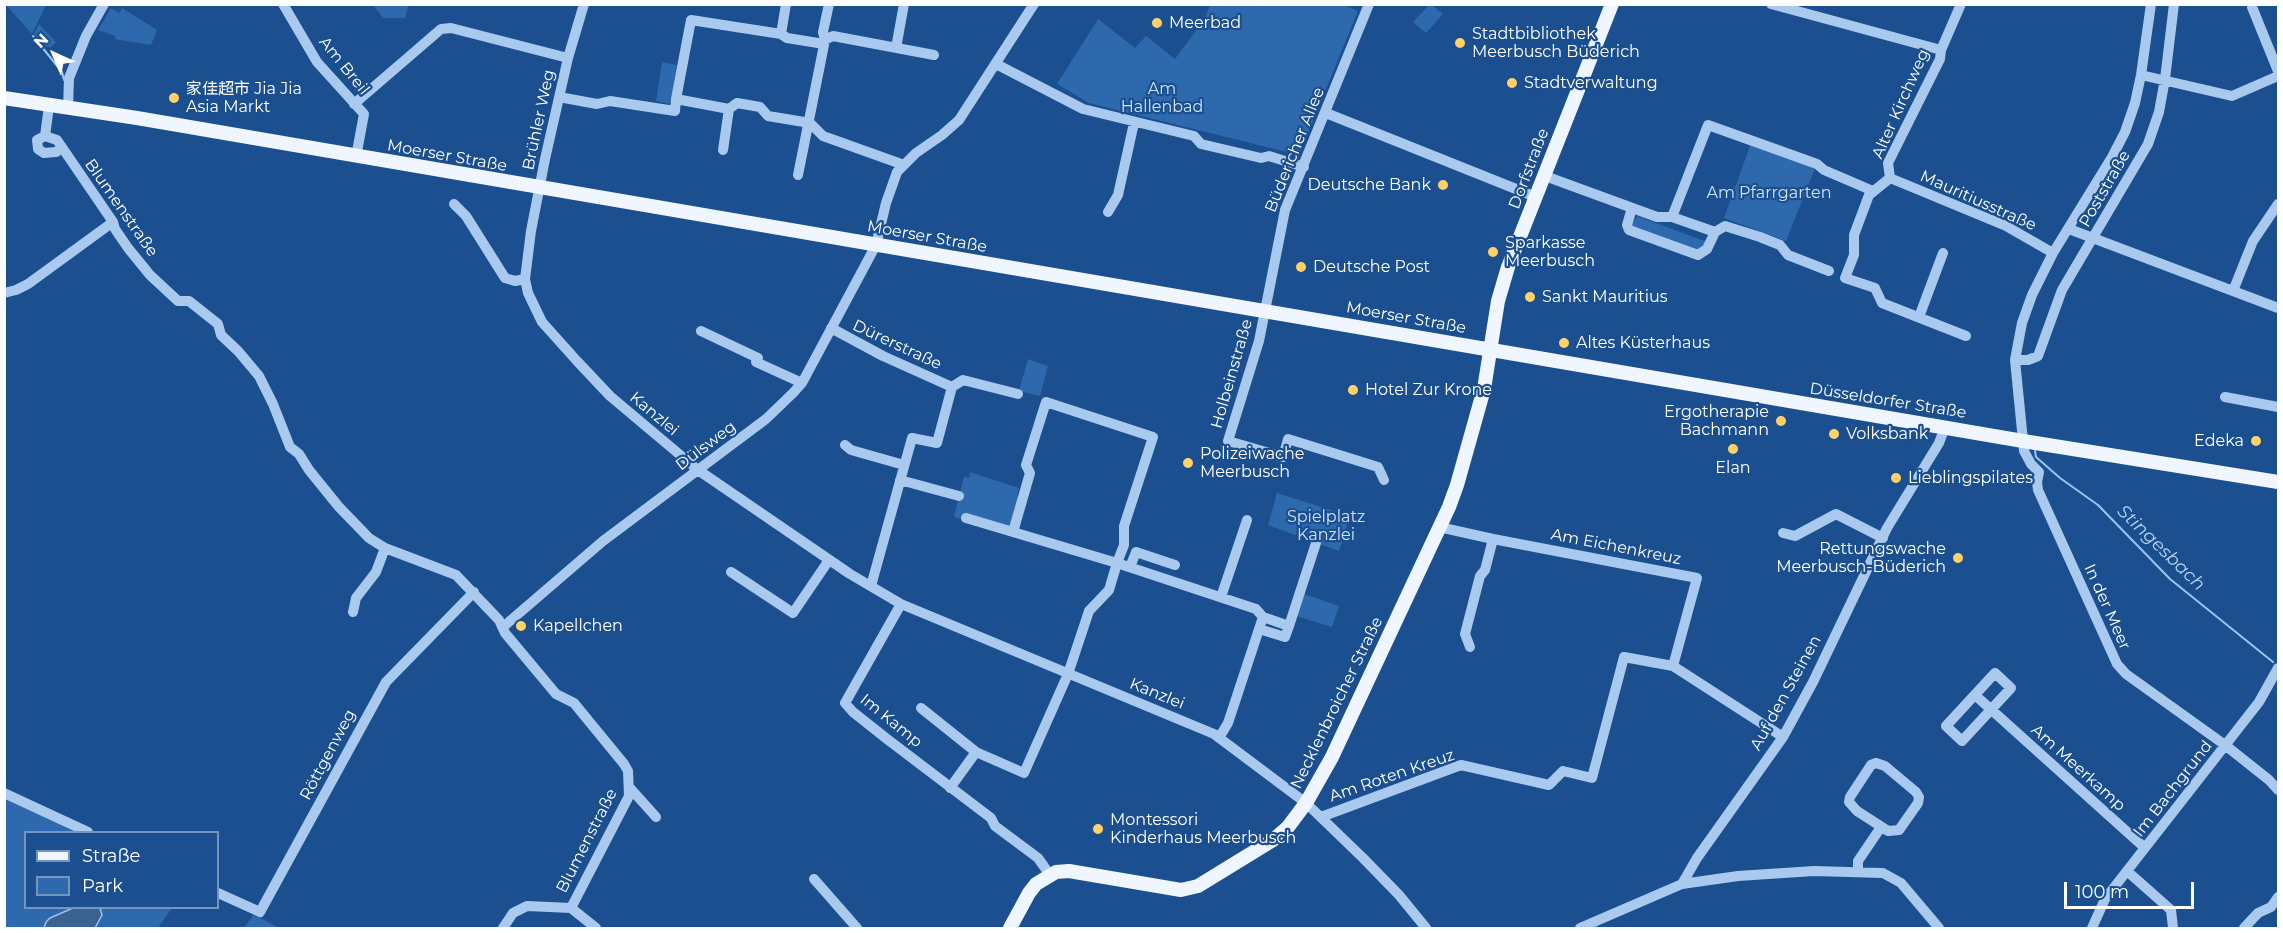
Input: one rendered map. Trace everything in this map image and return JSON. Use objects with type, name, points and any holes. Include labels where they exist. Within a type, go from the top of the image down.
[{"type":"main road","name":"Dorfstraße","points":[[1492,350],[1500,293],[1612,4]]},
{"type":"main road","name":"Moerser Straße","points":[[4,98],[1492,350]]},
{"type":"main road","name":"Düsseldorfer Straße","points":[[1492,350],[2278,482]]},
{"type":"main road","name":"Necklenbroicher Straße","points":[[1050,874],[1069,871],[1173,889],[1193,889],[1273,840],[1288,827],[1306,803],[1332,757],[1457,485],[1475,425],[1492,350]]},
{"type":"main road","points":[[1010,928],[1029,893],[1036,884],[1050,874]]},
{"type":"street","points":[[68,109],[69,78],[86,36],[104,4]]},
{"type":"street","name":"Am Breil","points":[[283,4],[317,62],[364,114],[356,157]]},
{"type":"street","name":"Brühler Weg","points":[[540,188],[568,58],[584,4]]},
{"type":"street","points":[[781,34],[786,4]]},
{"type":"street","points":[[798,175],[810,123],[829,4]]},
{"type":"street","points":[[896,48],[904,4]]},
{"type":"street","name":"Dülsweg","points":[[503,627],[603,541],[766,419],[802,383],[876,245],[891,185],[904,165],[924,146],[942,135],[959,120],[1034,4]]},
{"type":"street","name":"Büdericher Allee","points":[[1266,312],[1280,230],[1286,210],[1369,4]]},
{"type":"street","points":[[1771,4],[1941,50]]},
{"type":"street","name":"Alter Kirchweg","points":[[1873,190],[1890,178],[1888,163],[1940,58],[1941,50],[1961,4]]},
{"type":"street","name":"Poststraße","points":[[2023,441],[2015,360],[2022,323],[2032,295],[2053,253],[2125,132],[2141,75],[2151,4]]},
{"type":"street","name":"Poststraße","points":[[2015,360],[2028,360],[2037,356],[2062,290],[2148,144],[2159,112],[2165,80],[2174,4]]},
{"type":"street","points":[[2141,75],[2232,96],[2278,73],[2252,7],[2253,4]]},
{"type":"street","points":[[559,97],[597,104],[610,101],[675,111],[691,20],[781,34],[787,38],[818,43],[833,36],[934,55]]},
{"type":"street","name":"Brühler Weg","points":[[354,104],[441,29],[451,28],[568,58]]},
{"type":"street","points":[[996,64],[1083,109],[1194,136],[1201,144],[1261,158],[1269,156],[1304,168]]},
{"type":"street","points":[[676,99],[729,109]]},
{"type":"street","points":[[723,150],[729,109],[737,103],[760,107],[768,116],[810,123],[823,136],[904,165]]},
{"type":"street","points":[[49,106],[45,136],[37,140],[37,147],[41,152],[50,153],[62,148]]},
{"type":"street","points":[[1326,113],[1536,197]]},
{"type":"street","points":[[1108,212],[1118,195],[1134,123]]},
{"type":"street","points":[[1672,217],[1708,124],[1817,164],[1824,170],[1873,190],[1854,235],[1854,255],[1845,278],[1875,288],[1882,303],[1966,336]]},
{"type":"street","name":"Blumenstraße","points":[[45,136],[57,140],[128,248],[150,275],[178,301],[189,301],[218,324],[221,335],[259,376],[290,447],[299,454],[339,507],[369,538],[386,548],[456,575],[474,592],[556,694],[574,702],[622,761],[628,771],[629,796],[571,908]]},
{"type":"street","points":[[806,139],[814,141],[823,136]]},
{"type":"street","points":[[1545,176],[1657,217],[1672,217],[1715,232]]},
{"type":"street","name":"Mauritiusstraße","points":[[1890,178],[2007,226],[2053,253]]},
{"type":"street","name":"Kanzlei","points":[[540,188],[528,249],[525,279],[528,293],[542,322],[610,396],[698,470],[829,560],[901,604],[1219,738],[1306,803],[1392,888],[1426,928]]},
{"type":"street","points":[[454,204],[466,216],[505,278],[515,281],[525,279]]},
{"type":"street","points":[[2234,291],[2253,241],[2278,204]]},
{"type":"street","points":[[1632,208],[1627,225],[1629,230],[1698,255],[1707,249],[1715,232],[1725,226],[1780,245],[1788,255],[1829,271]]},
{"type":"street","points":[[4,293],[16,291],[28,284],[113,222]]},
{"type":"street","points":[[2069,229],[2278,308]]},
{"type":"street","points":[[1919,317],[1943,254]]},
{"type":"street","name":"Holbeinstraße","points":[[1266,312],[1228,441],[1283,457],[1288,439],[1378,467],[1384,480]]},
{"type":"street","name":"Dürerstraße","points":[[831,328],[883,356],[952,387]]},
{"type":"street","points":[[701,331],[758,358],[756,362],[802,383]]},
{"type":"street","name":"Dürerstraße","points":[[871,586],[912,438],[937,443],[952,387],[963,380],[1018,394]]},
{"type":"street","points":[[2224,397],[2278,407]]},
{"type":"street","points":[[1013,532],[1030,473],[1026,465],[1046,402],[1153,437],[1124,526],[1124,545],[1109,590],[1089,611],[1068,674]]},
{"type":"street","name":"Auf den Steinen","points":[[1682,884],[1697,858],[1783,737],[1813,682],[1882,538],[1939,442],[1945,427]]},
{"type":"street","name":"In der Meer","points":[[2023,441],[2024,451],[2031,464],[2039,472],[2038,490],[2116,664],[2126,674],[2226,745],[2278,790]]},
{"type":"street","points":[[844,445],[851,450],[904,465]]},
{"type":"street","points":[[900,480],[959,496]]},
{"type":"street","points":[[1783,533],[1795,536],[1836,514],[1882,538]]},
{"type":"street","points":[[966,518],[1118,563],[1221,597],[1256,609],[1263,617],[1289,626]]},
{"type":"street","points":[[1221,597],[1246,520]]},
{"type":"street","name":"Am Eichenkreuz","points":[[1439,526],[1493,539],[1697,578],[1673,666]]},
{"type":"street","points":[[1470,647],[1465,633],[1480,576],[1485,570],[1493,539]]},
{"type":"street","points":[[1259,629],[1285,637],[1316,543]]},
{"type":"street","points":[[353,612],[356,598],[376,572],[386,548]]},
{"type":"street","points":[[1130,567],[1136,552],[1175,565]]},
{"type":"street","points":[[731,572],[793,613],[829,560]]},
{"type":"street","name":"Röttgenweg","points":[[219,893],[260,912],[386,682],[474,592]]},
{"type":"street","name":"Im Kamp","points":[[901,604],[845,703],[853,712],[991,818],[995,826],[1038,858],[1050,874]]},
{"type":"street","points":[[1219,738],[1228,723],[1263,617]]},
{"type":"street","name":"Am Roten Kreuz","points":[[1321,818],[1461,765],[1548,785],[1563,771],[1592,778],[1624,657],[1673,666],[1783,737]]},
{"type":"street","name":"Im Bachgrund","points":[[2092,928],[2105,899],[2259,702],[2278,668]]},
{"type":"street","points":[[1995,673],[2011,688],[1962,741],[1946,726],[1974,695],[1995,673]]},
{"type":"street","name":"Im Kamp","points":[[921,708],[976,752],[1024,773],[1068,674]]},
{"type":"street","name":"Am Meerkamp","points":[[1974,695],[2145,848]]},
{"type":"street","points":[[950,788],[976,752]]},
{"type":"street","points":[[1876,763],[1885,766],[1919,797],[1918,803],[1899,830],[1888,831],[1881,827],[1857,811],[1849,802],[1850,796],[1871,765],[1876,763]]},
{"type":"street","name":"Blumenstraße","points":[[630,788],[656,817]]},
{"type":"street","points":[[4,793],[86,831]]},
{"type":"street","points":[[1858,872],[1858,861],[1881,827]]},
{"type":"street","points":[[1580,928],[1682,884],[1738,876],[1814,871],[1882,873],[1901,884],[1940,928]]},
{"type":"street","points":[[2127,871],[2172,910],[2174,928]]},
{"type":"street","points":[[814,879],[857,928]]},
{"type":"street","points":[[2244,928],[2258,913],[2275,910],[2278,897]]},
{"type":"street","points":[[503,928],[513,913],[527,906],[571,908],[596,928]]},
{"type":"green space","name":"Am Hallenbad","points":[[1341,4],[1358,11],[1299,155],[1089,103],[1057,84],[1098,19],[1135,48],[1146,36],[1175,59],[1204,20],[1210,5]]},
{"type":"green space","points":[[6,5],[46,5],[32,34]]},
{"type":"green space","points":[[373,5],[412,5],[408,7],[405,18],[383,18]]},
{"type":"green space","points":[[1429,5],[1443,14],[1426,33],[1413,22]]},
{"type":"green space","points":[[111,8],[119,13],[122,8],[157,30],[151,45],[114,39],[116,36],[98,30]]},
{"type":"green space","points":[[39,24],[56,42],[50,48],[48,46],[45,48],[34,34]]},
{"type":"green space","points":[[662,62],[677,65],[671,101],[668,104],[656,101]]},
{"type":"green space","name":"Am Pfarrgarten","points":[[1751,143],[1816,166],[1786,241],[1724,218]]},
{"type":"green space","points":[[1637,216],[1707,242],[1699,251],[1633,228],[1632,224]]},
{"type":"green space","points":[[1028,359],[1048,366],[1040,396],[1019,391]]},
{"type":"green space","points":[[970,472],[1019,488],[1017,495],[1020,496],[1013,529],[954,517],[964,477],[969,478]]},
{"type":"green space","name":"Spielplatz Kanzlei","points":[[1277,493],[1350,516],[1339,551],[1268,525]]},
{"type":"green space","points":[[1304,594],[1339,606],[1332,627],[1296,616]]},
{"type":"green space","points":[[4,797],[78,831],[24,831],[24,909],[171,909],[158,928],[5,928]]},
{"type":"green space","points":[[254,914],[278,928],[244,928]]},
{"type":"shaded area","points":[[71,909],[100,909],[102,915],[95,928],[44,928],[50,918]]},
{"type":"waterway","points":[[33,36],[62,72],[64,80]]},
{"type":"waterway","name":"Stingesbach","points":[[2035,451],[2036,457],[2060,478],[2098,505],[2170,579],[2273,662]]},
{"type":"place","name":"Meerbad","points":[[1157,23]]},
{"type":"place","name":"Stadtbibliothek Meerbusch Büderich","points":[[1460,43]]},
{"type":"place","name":"Stadtverwaltung","points":[[1512,83]]},
{"type":"place","name":"家佳超市 Jia Jia Asia Markt","points":[[174,98]]},
{"type":"place","name":"Deutsche Bank","points":[[1443,185]]},
{"type":"place","name":"Sparkasse Meerbusch","points":[[1493,252]]},
{"type":"place","name":"Deutsche Post","points":[[1301,267]]},
{"type":"place","name":"Sankt Mauritius","points":[[1530,297]]},
{"type":"place","name":"Altes Küsterhaus","points":[[1564,343]]},
{"type":"place","name":"Hotel Zur Krone","points":[[1353,390]]},
{"type":"place","name":"Ergotherapie Bachmann","points":[[1781,421]]},
{"type":"place","name":"Volksbank","points":[[1834,434]]},
{"type":"place","name":"Edeka","points":[[2256,441]]},
{"type":"place","name":"Elan","points":[[1733,449]]},
{"type":"place","name":"Polizeiwache Meerbusch","points":[[1188,463]]},
{"type":"place","name":"Lieblingspilates","points":[[1896,478]]},
{"type":"place","name":"Rettungswache Meerbusch-Büderich","points":[[1958,558]]},
{"type":"place","name":"Kapellchen","points":[[521,626]]},
{"type":"place","name":"Montessori Kinderhaus Meerbusch","points":[[1098,829]]}]
